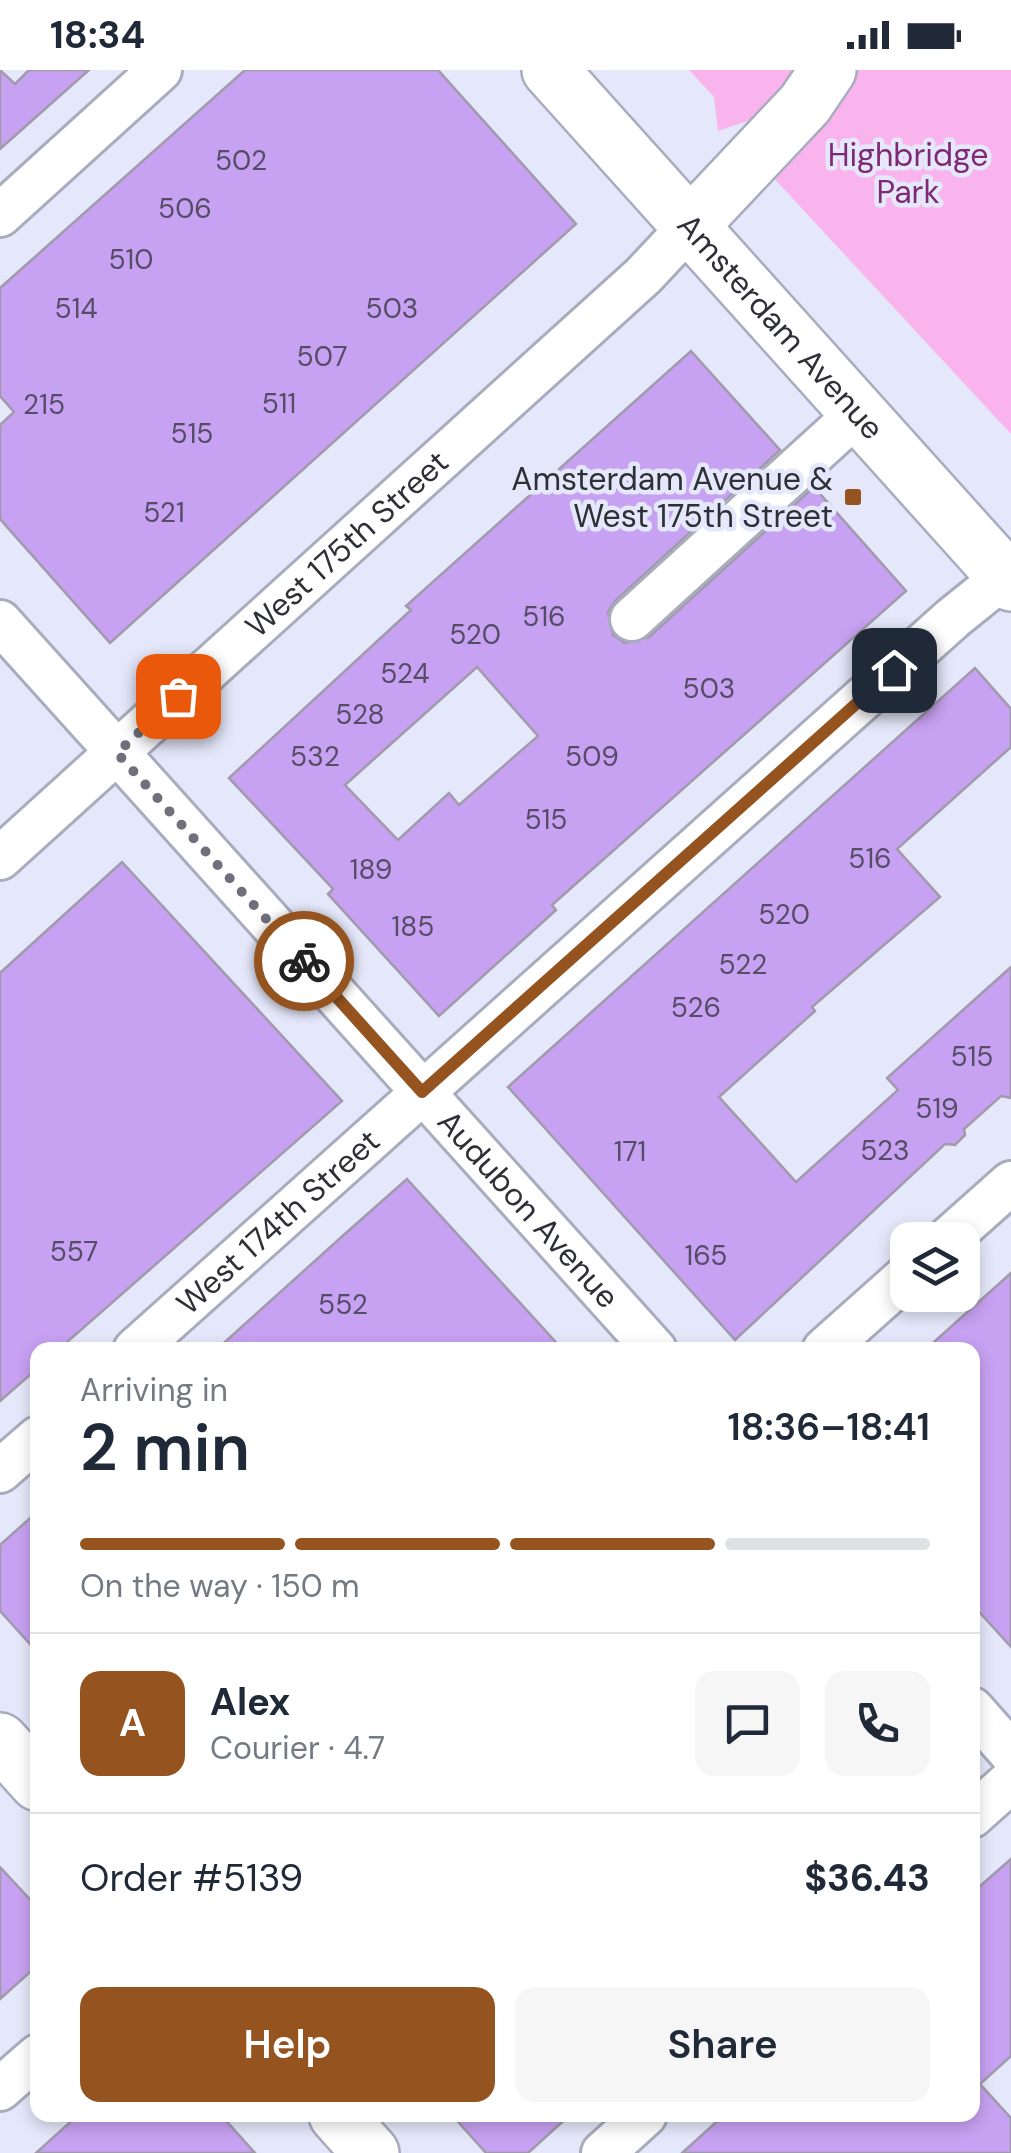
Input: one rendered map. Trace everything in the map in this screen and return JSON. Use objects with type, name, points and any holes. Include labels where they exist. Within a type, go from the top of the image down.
[{"type":"main road","name":"Amsterdam Avenue","points":[[550,70],[1008,579]]},
{"type":"main road","points":[[690,226],[805,104],[828,70]]},
{"type":"main road","points":[[0,1741],[30,1774]]},
{"type":"main road","points":[[343,2122],[371,2153]]},
{"type":"street","points":[[0,215],[160,70]]},
{"type":"street","name":"West 175th Street","points":[[0,858],[643,276],[690,226]]},
{"type":"street","points":[[632,619],[858,413]]},
{"type":"street","name":"West 174th Street","points":[[144,1342],[422,1092],[1008,579]]},
{"type":"street","name":"Audubon Avenue","points":[[0,622],[648,1342]]},
{"type":"street","points":[[967,1222],[1011,1183]]},
{"type":"street","points":[[833,1342],[890,1292]]},
{"type":"street","points":[[0,1472],[30,1445]]},
{"type":"street","points":[[980,1718],[1011,1752]]},
{"type":"street","points":[[980,1809],[1011,1781]]},
{"type":"street","points":[[0,2089],[30,2063]]},
{"type":"street","points":[[603,2153],[637,2122]]},
{"type":"green space","points":[[689,70],[803,70],[762,116],[718,131],[714,97]]},
{"type":"green space","name":"Highbridge Park","points":[[848,70],[1011,70],[1011,434],[769,173]]},
{"type":"building","points":[[0,70],[15,84],[29,70],[89,70],[0,149]]},
{"type":"building","points":[[245,70],[438,70],[576,224],[110,643],[0,519],[0,425],[14,412],[0,396],[0,288]]},
{"type":"building","points":[[691,351],[780,450],[615,601],[608,612],[613,635],[625,643],[649,637],[814,487],[906,591],[552,905],[556,910],[439,1016],[328,894],[333,889],[229,778],[411,610],[406,606]],"holes":[[[477,667],[538,736],[459,805],[449,793],[398,840],[345,785]]]},
{"type":"building","points":[[975,668],[1011,709],[1011,747],[897,849],[940,897],[812,1007],[815,1011],[719,1097],[796,1182],[898,1090],[887,1078],[1011,967],[1011,1098],[1001,1096],[964,1129],[965,1135],[955,1145],[945,1144],[735,1340],[508,1087]]},
{"type":"building","points":[[122,862],[342,1101],[67,1342],[30,1342],[30,1375],[0,1401],[0,973]]},
{"type":"building","points":[[407,1179],[556,1342],[225,1342]]},
{"type":"building","points":[[1011,1273],[1011,1647],[980,1613],[980,1342],[934,1342],[967,1312],[980,1312],[980,1301]]},
{"type":"building","points":[[30,1518],[30,1644],[0,1611],[0,1545]]},
{"type":"building","points":[[1011,1859],[1011,2056],[980,2084],[980,1886]]},
{"type":"building","points":[[0,1867],[30,1899],[30,1972],[0,1999]]},
{"type":"building","points":[[980,2084],[1011,2118],[1011,2153],[682,2153],[716,2122],[980,2122]]},
{"type":"building","points":[[70,2122],[227,2122],[255,2153],[36,2153]]},
{"type":"building","points":[[458,2122],[562,2122],[528,2153],[486,2153]]},
{"type":"way so far","points":[[178,696],[117,753],[304,961]]},
{"type":"place","name":"Amsterdam Avenue & West 175th Street","points":[[853,497]]},
{"type":"route","points":[[304,961],[422,1092],[894,670]]}]
